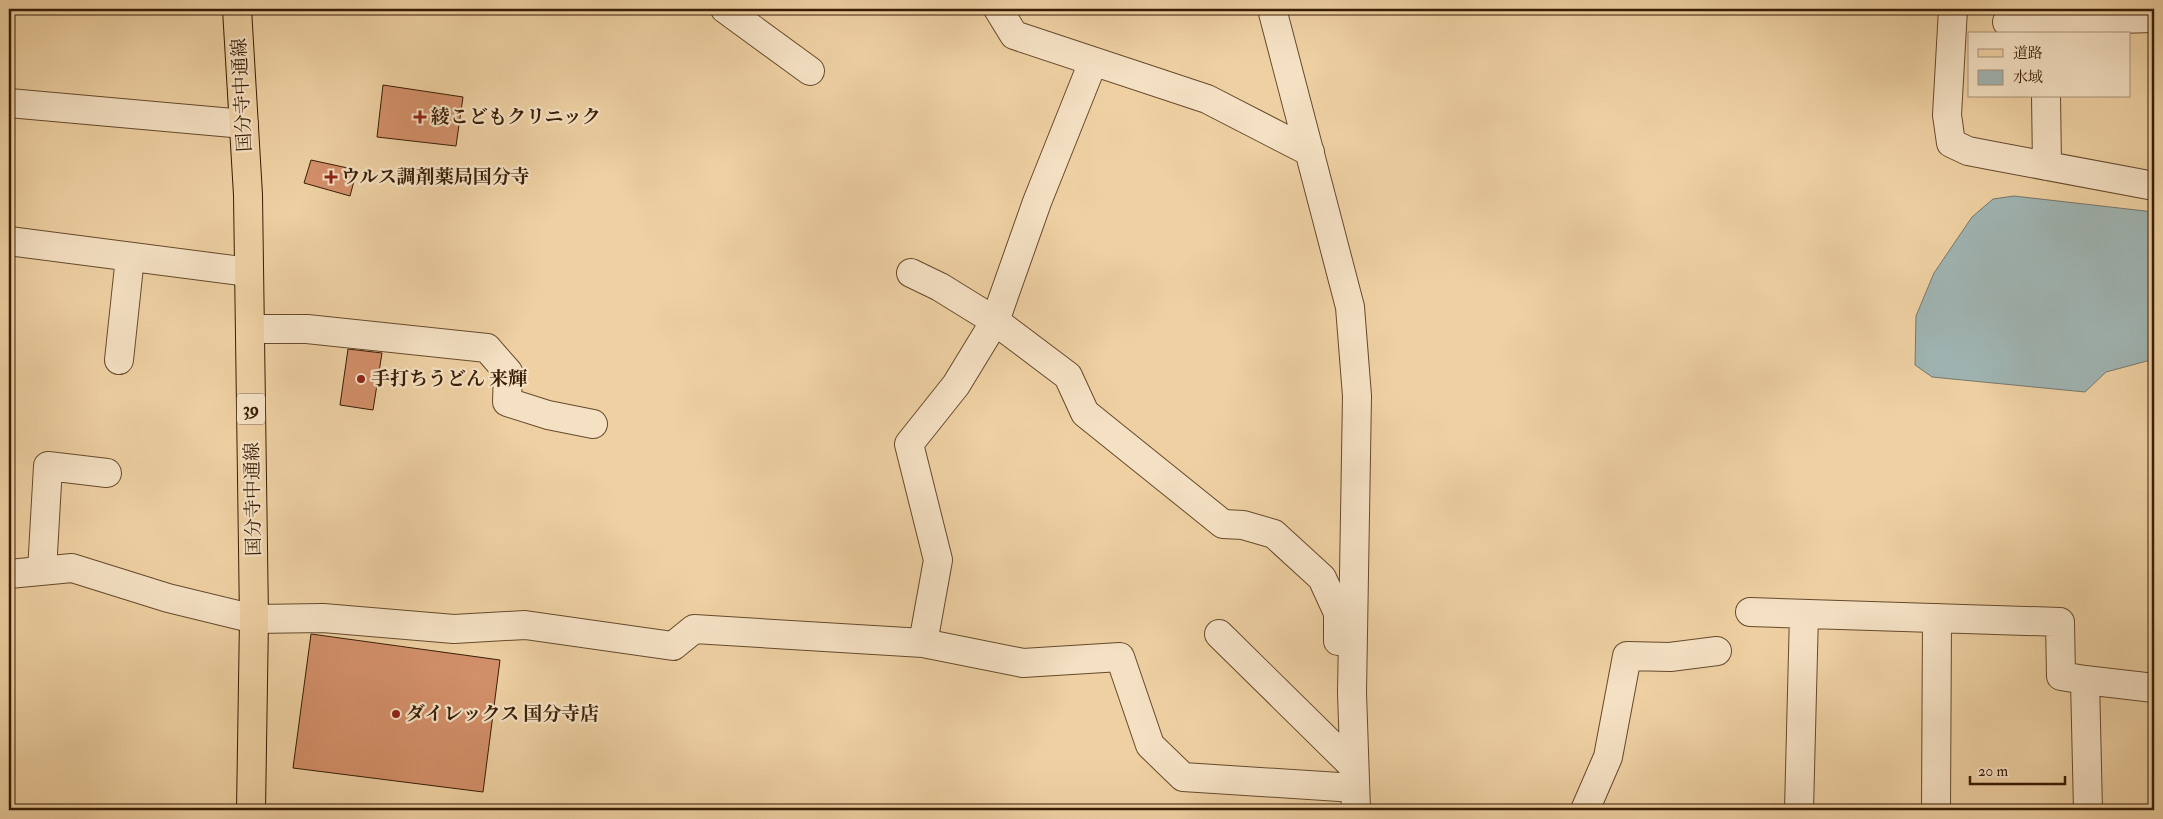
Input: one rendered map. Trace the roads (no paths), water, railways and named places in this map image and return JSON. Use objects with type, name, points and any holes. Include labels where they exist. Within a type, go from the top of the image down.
[{"type":"main road","name":"国分寺中通線","points":[[237,9],[248,195],[254,619],[251,810]]},
{"type":"street","points":[[725,9],[810,71]]},
{"type":"street","points":[[998,9],[1014,35],[1207,99],[1310,152]]},
{"type":"street","points":[[1272,9],[1350,307],[1357,396],[1352,693],[1355,788]]},
{"type":"street","points":[[1953,9],[1947,115],[1950,143],[1968,151],[2154,186]]},
{"type":"street","points":[[2007,22],[2044,28],[2154,18]]},
{"type":"street","points":[[923,643],[938,560],[909,444],[956,384],[995,321],[1037,202],[1093,62]]},
{"type":"street","points":[[2046,98],[2047,166]]},
{"type":"street","points":[[9,103],[244,124]]},
{"type":"street","points":[[9,241],[249,272]]},
{"type":"street","points":[[118,360],[130,257]]},
{"type":"street","points":[[911,274],[940,286],[995,321],[1068,376],[1085,413],[1223,524],[1243,525],[1274,534],[1322,578],[1338,613],[1338,681],[1352,693]]},
{"type":"street","points":[[250,329],[307,329],[487,348],[508,372],[507,402],[548,415],[593,424]]},
{"type":"street","points":[[42,571],[48,466],[107,473]]},
{"type":"street","points":[[9,574],[72,568],[168,598],[254,619],[323,618],[454,629],[525,625],[673,646],[694,629],[923,643],[1023,663],[1120,657],[1150,745],[1183,777],[1355,788]]},
{"type":"street","points":[[1750,612],[2060,622],[2062,676],[2154,688]]},
{"type":"street","points":[[1799,810],[1804,614]]},
{"type":"street","points":[[1936,810],[1937,618]]},
{"type":"street","points":[[1219,634],[1355,788]]},
{"type":"street","points":[[1585,810],[1608,757],[1628,656],[1670,657],[1717,651]]},
{"type":"street","points":[[2085,680],[2088,810]]},
{"type":"water","points":[[2014,196],[2154,212],[2154,362],[2147,361],[2106,372],[2085,392],[1932,377],[1915,365],[1916,316],[1934,273],[1972,217],[1993,199]]},
{"type":"place","name":"綾こどもクリニック","points":[[420,117]]},
{"type":"place","name":"ウルス調剤薬局国分寺","points":[[331,177]]},
{"type":"place","name":"手打ちうどん 来輝","points":[[361,379]]},
{"type":"place","name":"ダイレックス 国分寺店","points":[[396,714]]}]
